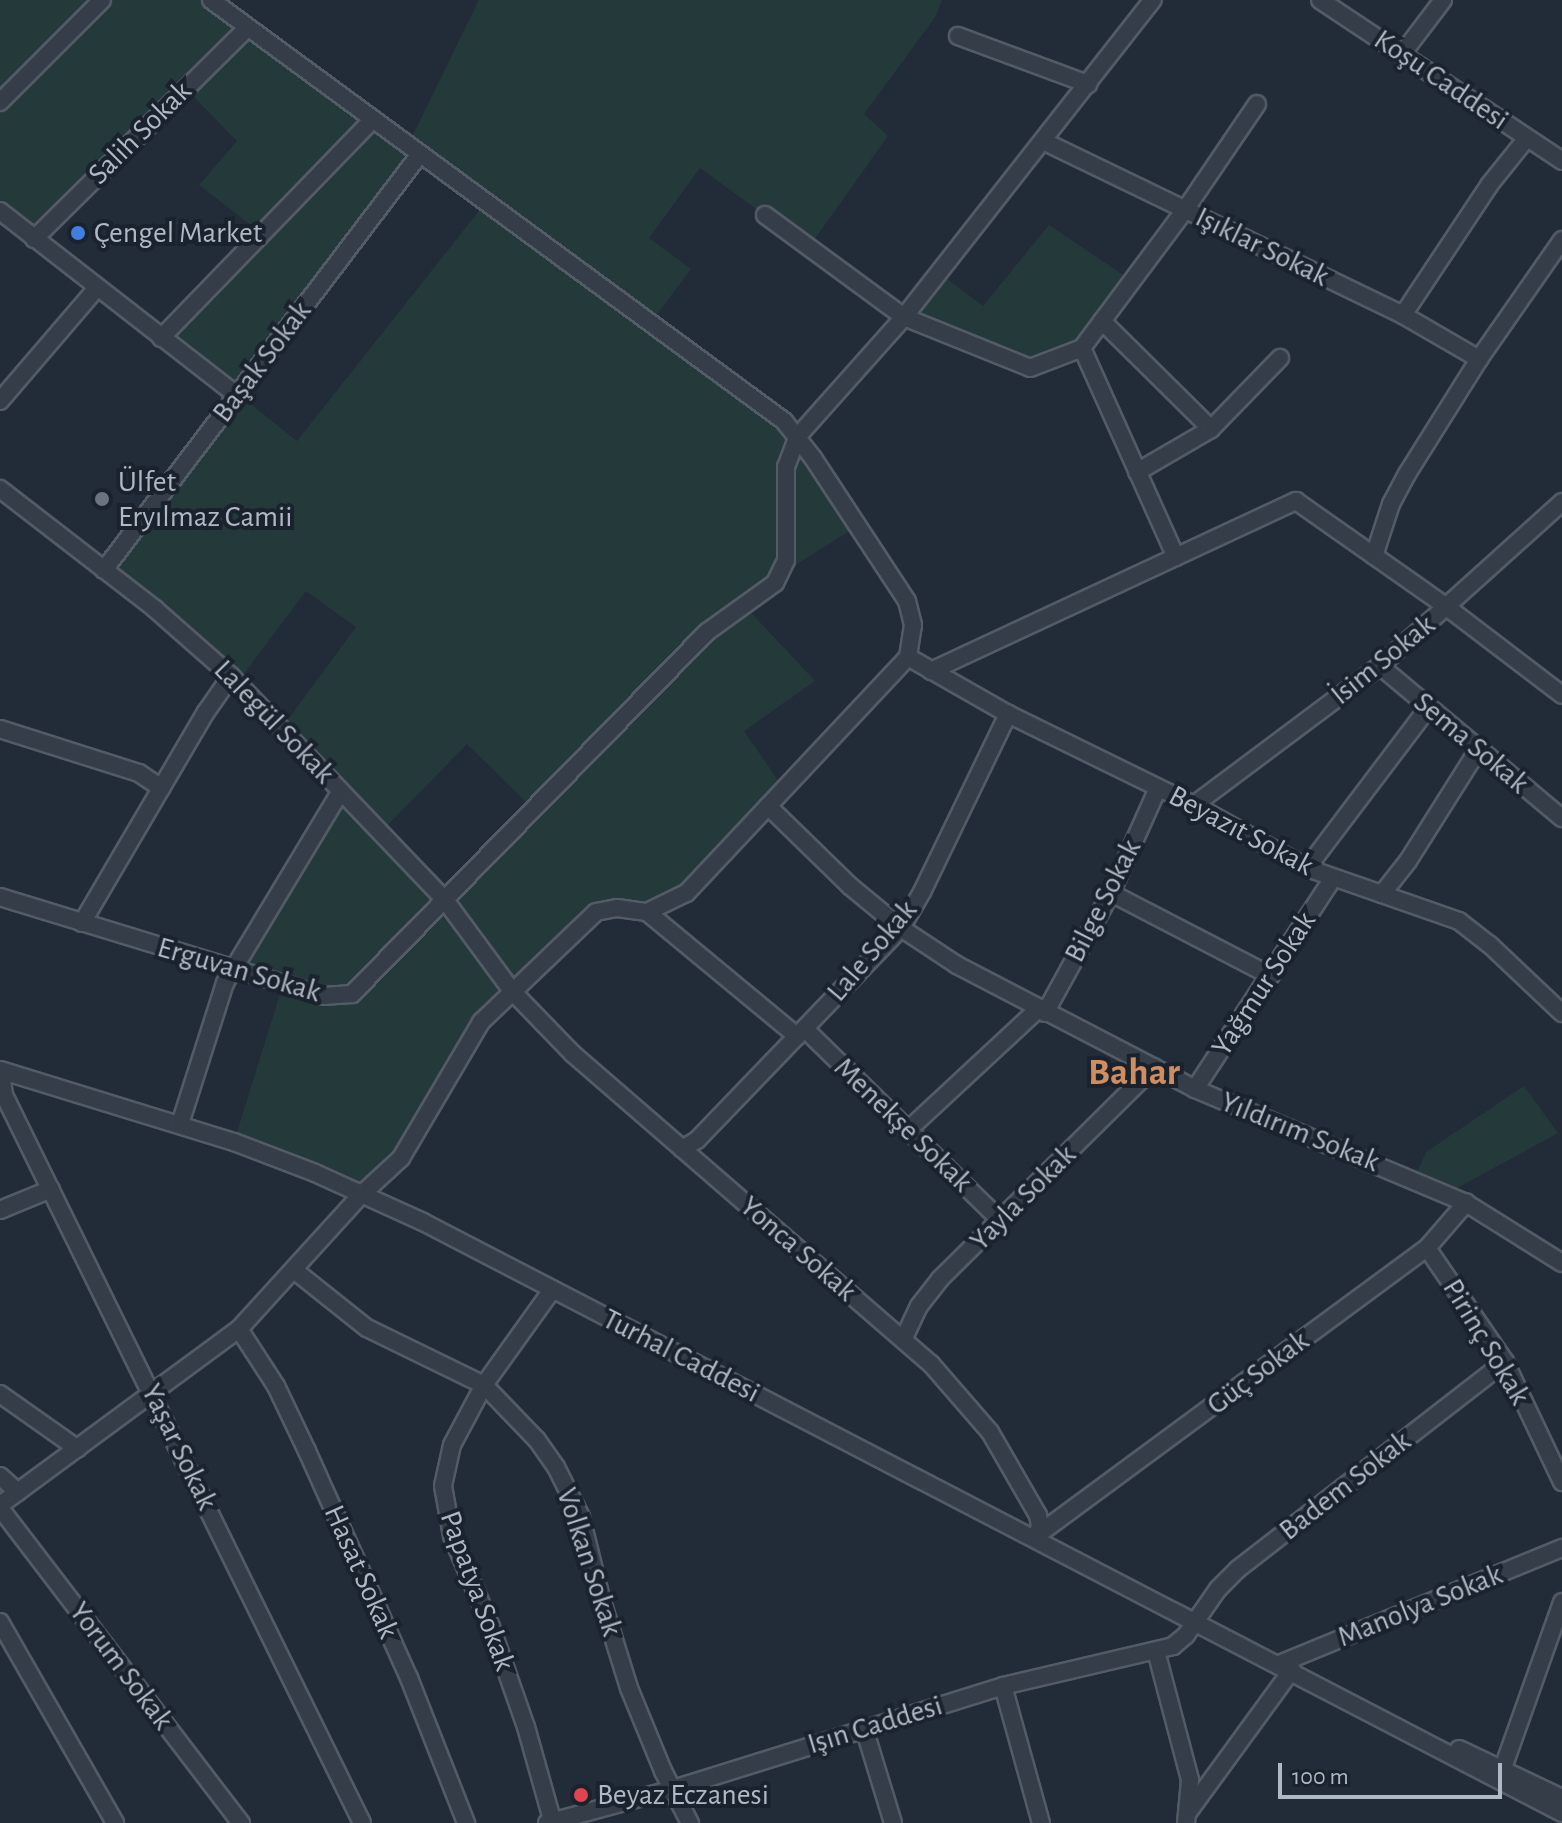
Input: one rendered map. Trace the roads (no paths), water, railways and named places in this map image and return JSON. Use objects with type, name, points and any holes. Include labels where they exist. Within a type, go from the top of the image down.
[{"type":"street","points":[[0,102],[102,0]]},
{"type":"street","points":[[0,1507],[239,1329],[410,1146],[465,1046],[512,991],[596,912],[617,908],[647,912],[662,908],[686,893],[908,657],[913,625],[907,601],[798,436],[743,388],[211,0]]},
{"type":"street","points":[[798,436],[904,317],[1153,0]]},
{"type":"street","name":"Koşu Caddesi","points":[[1320,0],[1562,161]]},
{"type":"street","points":[[1402,54],[1443,0]]},
{"type":"street","name":"Salih Sokak","points":[[34,239],[247,28]]},
{"type":"street","points":[[958,36],[1088,84]]},
{"type":"street","points":[[765,215],[904,317],[1023,368],[1030,368],[1082,348],[1185,210],[1257,104]]},
{"type":"street","points":[[161,338],[372,120]]},
{"type":"street","points":[[1403,315],[1490,184],[1527,138]]},
{"type":"street","name":"Işıklar Sokak","points":[[1043,141],[1403,315],[1479,359]]},
{"type":"street","name":"Başak Sokak","points":[[104,570],[420,154]]},
{"type":"street","points":[[0,211],[236,395]]},
{"type":"street","points":[[1374,556],[1391,504],[1479,359],[1562,240]]},
{"type":"street","points":[[0,401],[97,288]]},
{"type":"street","points":[[1102,321],[1211,429]]},
{"type":"street","points":[[1082,348],[1176,557]]},
{"type":"street","points":[[1137,472],[1211,429],[1280,358]]},
{"type":"street","name":"Erguvan Sokak","points":[[0,897],[323,996],[352,994],[707,632],[781,574],[788,547],[784,491],[786,467],[798,436]]},
{"type":"street","name":"Lalegül Sokak","points":[[0,489],[104,570],[231,676],[445,900],[483,946],[512,991]]},
{"type":"street","points":[[931,671],[1296,501],[1448,608],[1562,695]]},
{"type":"street","name":"İsim Sokak","points":[[1194,805],[1380,666],[1448,608],[1562,502]]},
{"type":"street","name":"Beyazıt Sokak","points":[[908,657],[1008,714],[1194,805],[1307,868],[1442,913],[1466,925],[1562,1013]]},
{"type":"street","name":"Sema Sokak","points":[[1380,666],[1562,818]]},
{"type":"street","points":[[82,923],[231,676]]},
{"type":"street","name":"Yağmur Sokak","points":[[1307,868],[1428,708]]},
{"type":"street","name":"Lale Sokak","points":[[682,1149],[697,1140],[901,928],[922,892],[1008,714]]},
{"type":"street","points":[[0,729],[139,773],[161,788]]},
{"type":"street","points":[[1382,894],[1408,861],[1478,750]]},
{"type":"street","name":"Bilge Sokak","points":[[908,1130],[1042,1011],[1111,893],[1158,788]]},
{"type":"street","points":[[180,1124],[225,983],[341,791]]},
{"type":"street","name":"Yıldırım Sokak","points":[[768,806],[850,886],[901,928],[957,965],[1195,1089],[1466,1203],[1562,1263]]},
{"type":"street","name":"Yağmur Sokak","points":[[1195,1089],[1333,878]]},
{"type":"street","points":[[1111,893],[1271,976]]},
{"type":"street","name":"Menekşe Sokak","points":[[647,912],[801,1032],[1001,1221]]},
{"type":"street","name":"Yonca Sokak","points":[[512,991],[573,1054],[904,1338],[990,1432],[1038,1515],[1038,1536]]},
{"type":"street","name":"Yayla Sokak","points":[[904,1338],[928,1293],[1154,1067]]},
{"type":"street","name":"Turhal Caddesi","points":[[1,1071],[180,1124],[362,1194],[1038,1536],[1562,1813]]},
{"type":"street","name":"Yaşar Sokak","points":[[1,1071],[4,1095],[362,1823]]},
{"type":"street","points":[[0,1210],[51,1189]]},
{"type":"street","name":"Güç Sokak","points":[[1038,1536],[1427,1248],[1466,1203]]},
{"type":"street","name":"Pirinç Sokak","points":[[1427,1248],[1505,1362],[1562,1482]]},
{"type":"street","name":"Volkan Sokak","points":[[294,1270],[367,1328],[484,1385],[537,1440],[581,1517],[601,1598],[629,1688],[690,1823]]},
{"type":"street","name":"Papatya Sokak","points":[[551,1823],[526,1727],[445,1512],[443,1486],[447,1462],[459,1429],[484,1385],[552,1290]]},
{"type":"street","name":"Hasat Sokak","points":[[239,1329],[276,1386],[307,1451],[409,1678],[466,1823]]},
{"type":"street","name":"Badem Sokak","points":[[1196,1621],[1218,1589],[1238,1569],[1505,1362]]},
{"type":"street","points":[[0,1394],[78,1449]]},
{"type":"street","points":[[0,1476],[18,1492]]},
{"type":"street","name":"Yorum Sokak","points":[[0,1507],[241,1823]]},
{"type":"street","name":"Manolya Sokak","points":[[1285,1667],[1562,1548]]},
{"type":"street","points":[[1503,1768],[1562,1602]]},
{"type":"street","name":"Işın Caddesi","points":[[551,1823],[673,1789],[1003,1686],[1156,1651],[1180,1642],[1196,1621]]},
{"type":"street","points":[[0,1622],[115,1823]]},
{"type":"street","points":[[1156,1651],[1190,1780],[1187,1818]]},
{"type":"street","points":[[1187,1818],[1285,1667]]},
{"type":"street","points":[[1003,1686],[1041,1823]]},
{"type":"street","name":"Turhal Caddesi","points":[[1340,1695],[1562,1798]]},
{"type":"street","points":[[864,1728],[893,1823]]},
{"type":"place","name":"Çengel Market","points":[[78,233]]},
{"type":"place","name":"Ülfet Eryılmaz Camii","points":[[102,499]]},
{"type":"place","name":"Beyaz Eczanesi","points":[[581,1795]]},
{"type":"district","name":"Bahar","points":[[1134,1074]]}]
